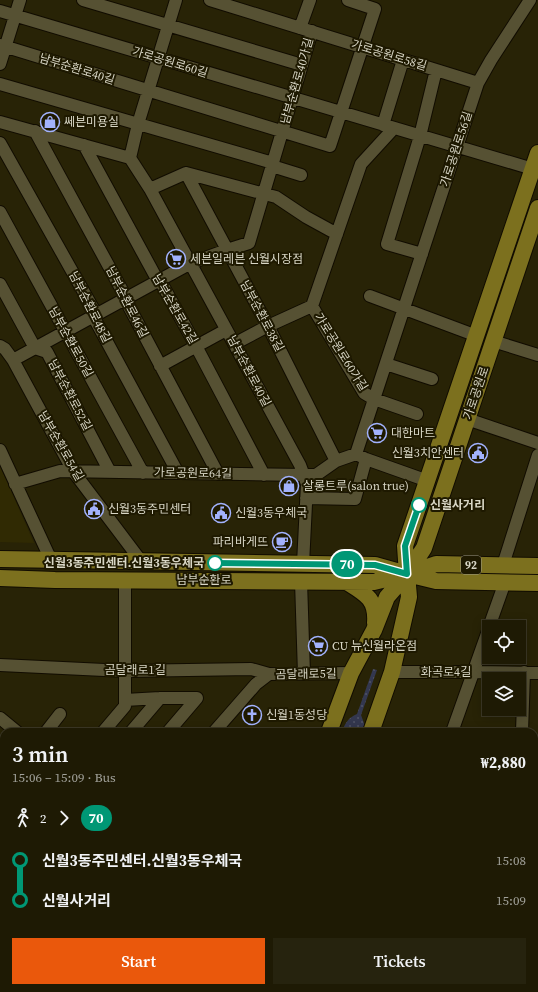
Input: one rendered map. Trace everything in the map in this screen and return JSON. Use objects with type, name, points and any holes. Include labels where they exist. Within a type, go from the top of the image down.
[{"type":"main road","name":"가로공원로","points":[[372,728],[392,672],[409,597],[405,546],[538,153]]},
{"type":"main road","name":"가로공원로","points":[[330,728],[351,673],[374,630],[387,597],[407,574],[424,548],[538,208]]},
{"type":"main road","name":"남부순환로","points":[[0,559],[375,565],[436,581],[538,583]]},
{"type":"main road","name":"남부순환로","points":[[0,578],[374,582],[407,574],[436,564],[538,566]]},
{"type":"main road","points":[[345,581],[360,590],[373,604],[376,614],[374,630]]},
{"type":"street","points":[[0,64],[3,46],[20,0]]},
{"type":"street","points":[[83,0],[302,64]]},
{"type":"street","points":[[0,122],[130,158],[138,124],[176,0]]},
{"type":"street","name":"가로공원로58길","points":[[210,0],[243,5],[306,30],[478,83]]},
{"type":"street","points":[[306,30],[310,0]]},
{"type":"street","points":[[341,112],[375,9],[348,0]]},
{"type":"street","name":"가로공원로56길","points":[[361,457],[374,399],[478,83],[530,0]]},
{"type":"street","name":"가로공원로60길","points":[[0,11],[532,169]]},
{"type":"street","name":"남부순환로40가길","points":[[13,360],[191,263],[249,243],[302,64],[306,30]]},
{"type":"street","name":"남부순환로40길","points":[[3,46],[282,131]]},
{"type":"street","points":[[389,127],[403,60]]},
{"type":"street","points":[[422,254],[387,244],[420,136],[436,70]]},
{"type":"street","points":[[0,84],[273,164],[301,175]]},
{"type":"street","name":"남부순환로40가길","points":[[282,131],[330,146],[341,112]]},
{"type":"street","name":"가로공원로60가길","points":[[374,399],[364,393],[312,306],[361,164],[389,127]]},
{"type":"street","name":"남부순환로46길","points":[[35,131],[124,294],[125,299],[218,474]]},
{"type":"street","name":"남부순환로48길","points":[[0,143],[94,312],[93,316],[178,473]]},
{"type":"street","name":"남부순환로42길","points":[[84,145],[158,281],[162,284],[196,346],[264,475]]},
{"type":"street","name":"남부순환로40길","points":[[130,158],[150,189],[191,263],[300,465],[307,484],[304,564]]},
{"type":"street","points":[[150,189],[186,173],[276,197],[306,217],[337,234]]},
{"type":"street","name":"남부순환로38길","points":[[186,173],[268,326],[336,461]]},
{"type":"street","name":"남부순환로50길","points":[[0,212],[143,472]]},
{"type":"street","name":"남부순환로52길","points":[[0,284],[35,348],[47,352],[110,472]]},
{"type":"street","points":[[370,296],[477,336]]},
{"type":"street","points":[[234,344],[268,326],[312,306]]},
{"type":"street","points":[[160,366],[226,330]]},
{"type":"street","points":[[493,341],[538,355]]},
{"type":"street","name":"남부순환로54길","points":[[0,346],[5,349],[13,360],[73,471],[141,562]]},
{"type":"street","points":[[386,364],[432,379]]},
{"type":"street","points":[[374,399],[417,414]]},
{"type":"street","points":[[467,419],[538,443]]},
{"type":"street","points":[[0,450],[51,560]]},
{"type":"street","points":[[503,565],[538,455]]},
{"type":"street","points":[[306,498],[355,499],[361,457],[428,481]]},
{"type":"street","name":"가로공원로64길","points":[[15,484],[60,471],[316,475],[336,461],[361,457]]},
{"type":"street","points":[[106,728],[125,706],[125,580]]},
{"type":"street","points":[[301,581],[304,674]]},
{"type":"street","points":[[491,620],[505,582]]},
{"type":"street","points":[[453,728],[482,648]]},
{"type":"street","name":"곰달래로1길","points":[[0,665],[125,671],[251,669],[269,674]]},
{"type":"street","name":"화곡로4길","points":[[392,672],[482,672]]},
{"type":"street","name":"화곡로4길","points":[[526,672],[538,673]]},
{"type":"street","name":"곰달래로5길","points":[[218,728],[256,684],[269,674],[351,673]]},
{"type":"street","points":[[134,728],[160,698]]},
{"type":"street","points":[[125,700],[197,698],[171,728]]},
{"type":"street","points":[[49,728],[60,714]]},
{"type":"street","points":[[522,728],[523,716]]},
{"type":"street","points":[[0,718],[12,728]]},
{"type":"shaded area","points":[[0,466],[34,543],[0,542]]},
{"type":"shaded area","points":[[373,669],[377,670],[361,715],[365,728],[343,728],[347,721],[357,714]]},
{"type":"bus line","name":"70","points":[[215,563],[375,565],[407,574],[405,546],[419,505]]},
{"type":"place","name":"쎄븐미용실","points":[[50,122]]},
{"type":"place","name":"세븐일레븐 신월시장점","points":[[176,259]]},
{"type":"place","name":"대한마트","points":[[377,433]]},
{"type":"place","name":"신월3치안센터","points":[[478,453]]},
{"type":"place","name":"살롱트루(salon true)","points":[[289,486]]},
{"type":"place","name":"신월사거리","points":[[419,505]]},
{"type":"place","name":"신월3동주민센터","points":[[94,509]]},
{"type":"place","name":"신월3동우체국","points":[[221,513]]},
{"type":"place","name":"파리바게뜨","points":[[282,542]]},
{"type":"place","name":"신월3동주민센터.신월3동우체국","points":[[215,563]]},
{"type":"place","name":"CU 뉴신월라온점","points":[[318,646]]},
{"type":"place","name":"신월1동성당","points":[[252,715]]}]
